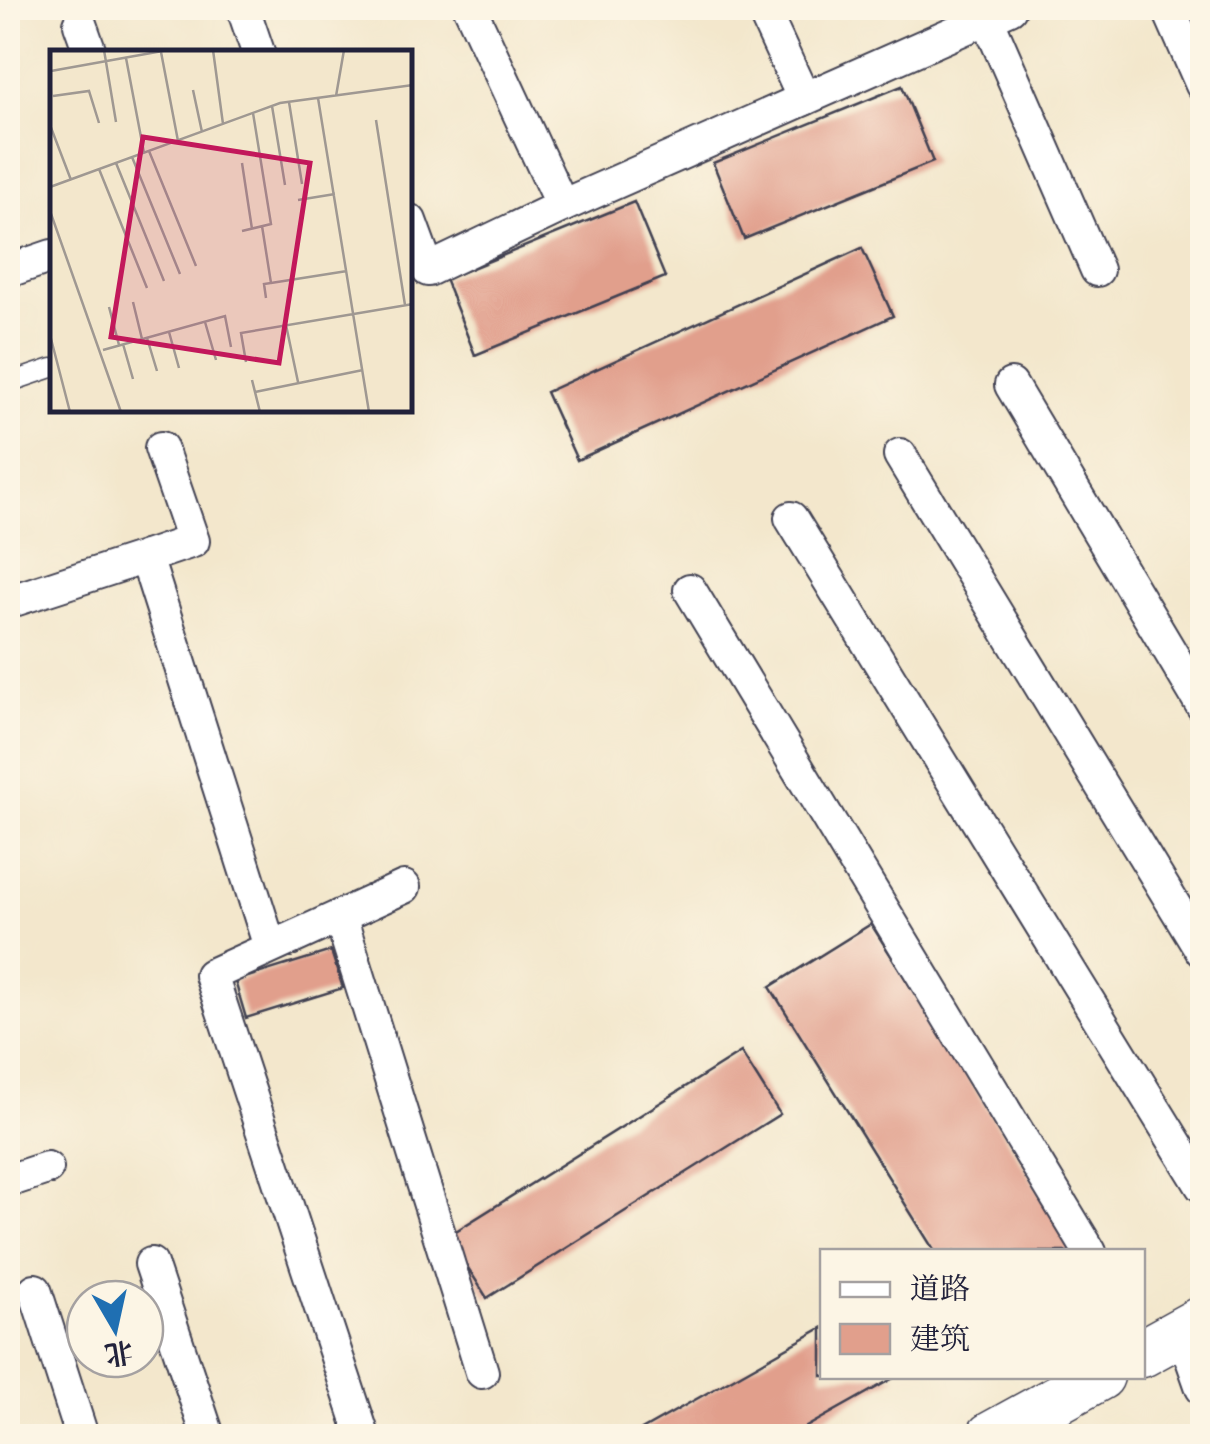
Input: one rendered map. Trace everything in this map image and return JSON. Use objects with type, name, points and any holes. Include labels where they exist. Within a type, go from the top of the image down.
[{"type":"street","points":[[243,8],[257,50]]},
{"type":"street","points":[[470,8],[562,206]]},
{"type":"street","points":[[762,8],[804,99]]},
{"type":"street","points":[[1168,8],[1202,86]]},
{"type":"street","points":[[412,226],[428,270],[804,99],[947,20],[998,13],[1097,270]]},
{"type":"street","points":[[8,271],[50,258]]},
{"type":"street","points":[[1011,385],[1202,705]]},
{"type":"street","points":[[8,602],[193,541],[161,448]]},
{"type":"street","points":[[900,455],[1202,951]]},
{"type":"street","points":[[791,518],[1202,1186]]},
{"type":"street","points":[[146,557],[270,947]]},
{"type":"street","points":[[690,590],[1088,1249]]},
{"type":"street","points":[[363,1436],[211,975],[404,887]]},
{"type":"street","points":[[340,916],[482,1372]]},
{"type":"street","points":[[8,1181],[47,1168]]},
{"type":"street","points":[[151,1264],[208,1436]]},
{"type":"street","points":[[35,1290],[82,1436]]},
{"type":"street","points":[[1164,1338],[1202,1388]]},
{"type":"street","points":[[992,1436],[1095,1379]]},
{"type":"lane","points":[[8,383],[50,369]]},
{"type":"building","points":[[902,86],[933,162],[744,239],[713,163]]},
{"type":"building","points":[[634,202],[665,277],[475,355],[445,279]]},
{"type":"building","points":[[862,248],[893,316],[577,460],[546,392]]},
{"type":"building","points":[[871,924],[1076,1249],[933,1249],[770,987]]},
{"type":"building","points":[[331,951],[343,988],[246,1018],[235,981]]},
{"type":"building","points":[[741,1052],[780,1114],[487,1298],[448,1236]]},
{"type":"building","points":[[820,1329],[820,1379],[892,1379],[790,1436],[631,1436]]}]
